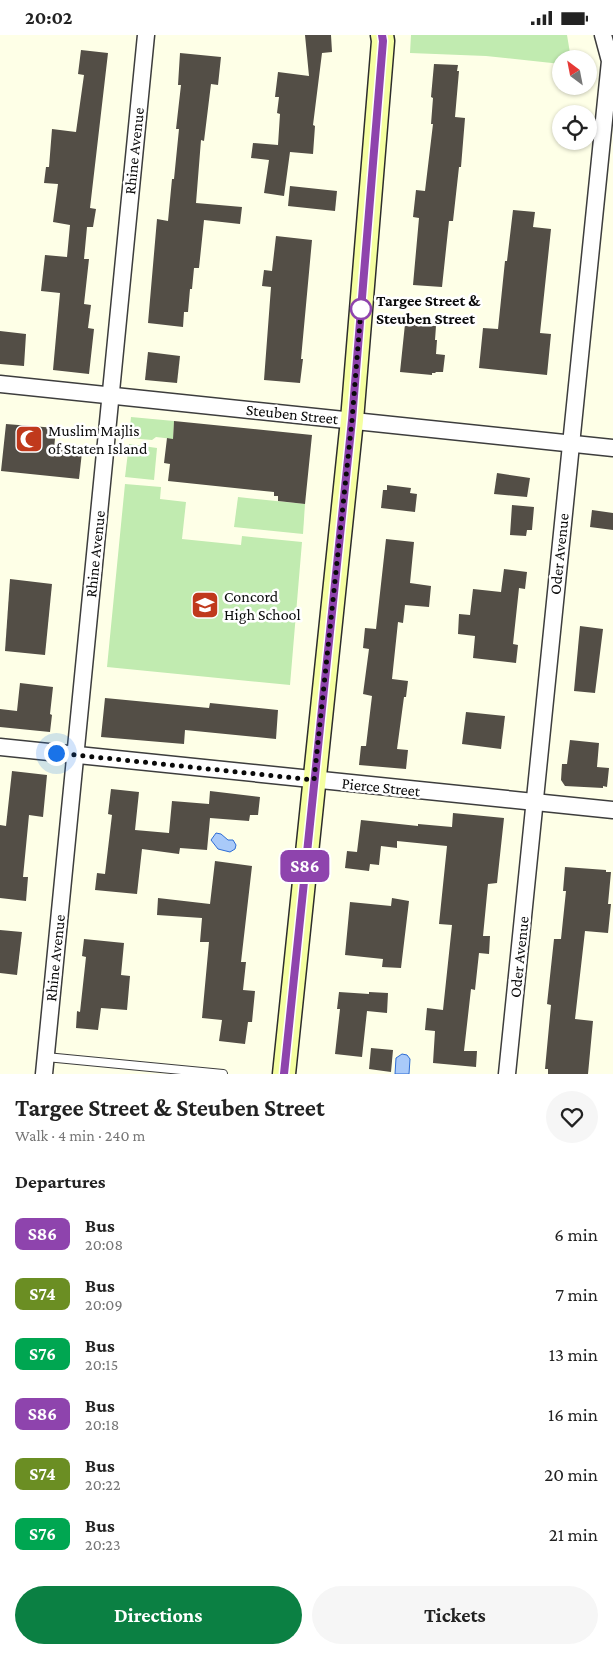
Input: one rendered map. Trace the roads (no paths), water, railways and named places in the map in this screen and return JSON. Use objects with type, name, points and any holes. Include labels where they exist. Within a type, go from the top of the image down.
[{"type":"main road","points":[[284,1074],[352,420],[382,35]]},
{"type":"street","name":"Rhine Avenue","points":[[44,1074],[146,35]]},
{"type":"street","name":"Oder Avenue","points":[[507,1074],[570,444],[608,128],[610,61],[603,35]]},
{"type":"street","name":"Steuben Street","points":[[0,384],[613,448]]},
{"type":"street","name":"Pierce Street","points":[[0,747],[613,810]]},
{"type":"lane","points":[[46,1057],[223,1074]]},
{"type":"water","points":[[216,833],[221,834],[228,840],[233,840],[236,845],[235,849],[230,852],[218,849],[211,840]]},
{"type":"water","points":[[402,1054],[407,1055],[410,1059],[409,1074],[395,1074],[396,1058]]},
{"type":"place","name":"Targee Street & Steuben Street","points":[[361,309]]},
{"type":"place","name":"Muslim Majlis of Staten Island","points":[[29,439]]},
{"type":"place","name":"Concord High School","points":[[205,605]]}]
